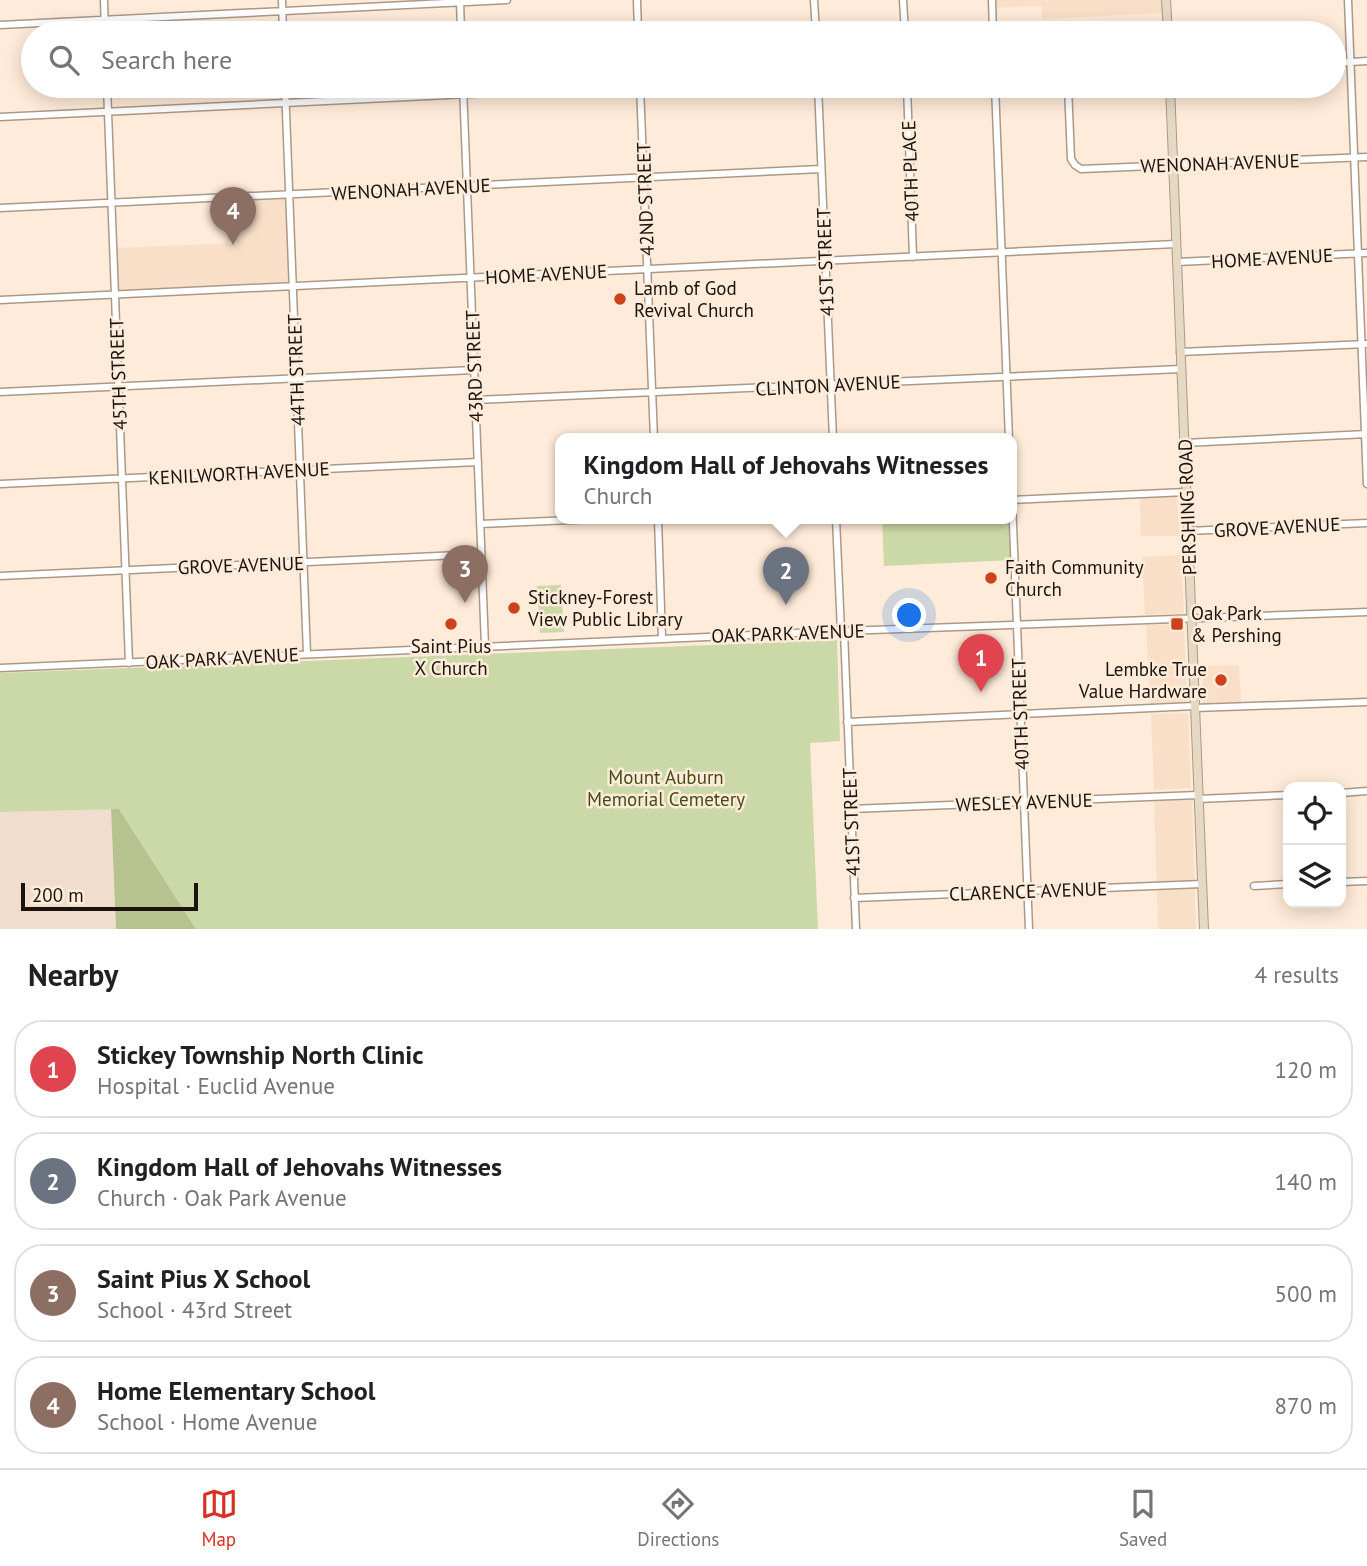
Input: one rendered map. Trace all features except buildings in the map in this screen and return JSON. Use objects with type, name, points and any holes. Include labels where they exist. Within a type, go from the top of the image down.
[{"type":"main road","points":[[1166,0],[1167,21]]},
{"type":"main road","name":"PERSHING ROAD","points":[[1170,98],[1203,929]]},
{"type":"street","points":[[104,0],[104,20]]},
{"type":"street","points":[[282,0],[282,21]]},
{"type":"street","points":[[83,21],[508,0]]},
{"type":"street","points":[[637,0],[638,21]]},
{"type":"street","points":[[814,0],[815,21]]},
{"type":"street","points":[[903,0],[904,21]]},
{"type":"street","points":[[992,0],[993,21]]},
{"type":"street","points":[[1348,0],[1364,344],[1367,484]]},
{"type":"street","points":[[460,1],[461,21]]},
{"type":"street","points":[[0,25],[21,24]]},
{"type":"street","points":[[1346,62],[1367,61]]},
{"type":"street","name":"45TH STREET","points":[[107,98],[129,663]]},
{"type":"street","name":"44TH STREET","points":[[286,98],[307,654]]},
{"type":"street","points":[[0,117],[385,98]]},
{"type":"street","name":"43RD STREET","points":[[464,98],[485,646]]},
{"type":"street","name":"42ND STREET","points":[[641,98],[654,433]]},
{"type":"street","name":"41ST STREET","points":[[818,98],[833,433]]},
{"type":"street","name":"40TH PLACE","points":[[907,98],[913,257]]},
{"type":"street","points":[[996,98],[1009,433]]},
{"type":"street","name":"WENONAH AVENUE","points":[[1069,98],[1071,159],[1081,169],[1367,158]]},
{"type":"street","name":"WENONAH AVENUE","points":[[0,208],[821,169]]},
{"type":"street","name":"HOME AVENUE","points":[[0,300],[1176,244]]},
{"type":"street","name":"HOME AVENUE","points":[[1177,262],[1367,253]]},
{"type":"street","points":[[1180,352],[1364,344]]},
{"type":"street","name":"CLINTON AVENUE","points":[[475,400],[1181,369]]},
{"type":"street","points":[[0,392],[474,370]]},
{"type":"street","points":[[1184,443],[1366,434]]},
{"type":"street","name":"KENILWORTH AVENUE","points":[[0,484],[478,462]]},
{"type":"street","points":[[1017,500],[1186,492]]},
{"type":"street","points":[[480,524],[555,521]]},
{"type":"street","name":"GROVE AVENUE","points":[[1188,531],[1367,523]]},
{"type":"street","points":[[657,524],[662,639]]},
{"type":"street","name":"41ST STREET","points":[[836,524],[856,929]]},
{"type":"street","name":"40TH STREET","points":[[1013,524],[1029,929]]},
{"type":"street","name":"GROVE AVENUE","points":[[0,576],[481,554]]},
{"type":"street","name":"OAK PARK AVENUE","points":[[0,668],[842,631],[1367,612]]},
{"type":"street","points":[[847,722],[1020,713],[1367,702]]},
{"type":"street","points":[[1346,793],[1367,792]]},
{"type":"street","name":"WESLEY AVENUE","points":[[851,809],[1283,795]]},
{"type":"street","points":[[1346,882],[1367,881]]},
{"type":"street","name":"CLARENCE AVENUE","points":[[855,898],[1202,884]]},
{"type":"street","points":[[1254,886],[1283,884]]},
{"type":"shaded area","points":[[994,0],[1162,0],[1163,13],[1042,19],[1042,6],[994,8]]},
{"type":"shaded area","points":[[288,195],[291,286],[117,293],[116,248],[235,243],[234,197]]},
{"type":"shaded area","points":[[1140,496],[1177,496],[1180,536],[1141,536]]},
{"type":"shaded area","points":[[1181,555],[1184,613],[1145,615],[1142,557]]},
{"type":"shaded area","points":[[1184,624],[1187,702],[1150,704],[1146,625]]},
{"type":"shaded area","points":[[1239,665],[1241,702],[1203,703],[1203,666]]},
{"type":"shaded area","points":[[1188,713],[1191,788],[1154,790],[1151,714]]},
{"type":"shaded area","points":[[1192,798],[1196,929],[1158,929],[1154,800]]},
{"type":"shaded area","points":[[111,809],[116,929],[0,929],[0,812]]},
{"type":"green space","points":[[882,524],[1011,524],[1013,560],[884,566]]},
{"type":"green space","points":[[561,585],[564,632],[540,633],[537,586]]},
{"type":"green space","name":"Mount Auburn Memorial Cemetery","points":[[837,640],[840,741],[810,743],[818,929],[196,929],[119,809],[0,812],[0,673]]},
{"type":"green space","points":[[111,809],[119,809],[196,929],[116,929]]},
{"type":"place","name":"Home Elementary School","points":[[233,245]]},
{"type":"place","name":"Lamb of God Revival Church","points":[[620,299]]},
{"type":"place","name":"Faith Community Church","points":[[991,578]]},
{"type":"place","name":"Saint Pius X School","points":[[465,603]]},
{"type":"place","name":"Kingdom Hall of Jehovahs Witnesses","points":[[786,605]]},
{"type":"place","name":"Stickney-Forest View Public Library","points":[[514,608]]},
{"type":"place","name":"Saint Pius X Church","points":[[451,624]]},
{"type":"place","name":"Oak Park & Pershing","points":[[1177,624]]},
{"type":"place","name":"Lembke True Value Hardware","points":[[1221,680]]},
{"type":"place","name":"Stickey Township North Clinic","points":[[981,692]]}]
